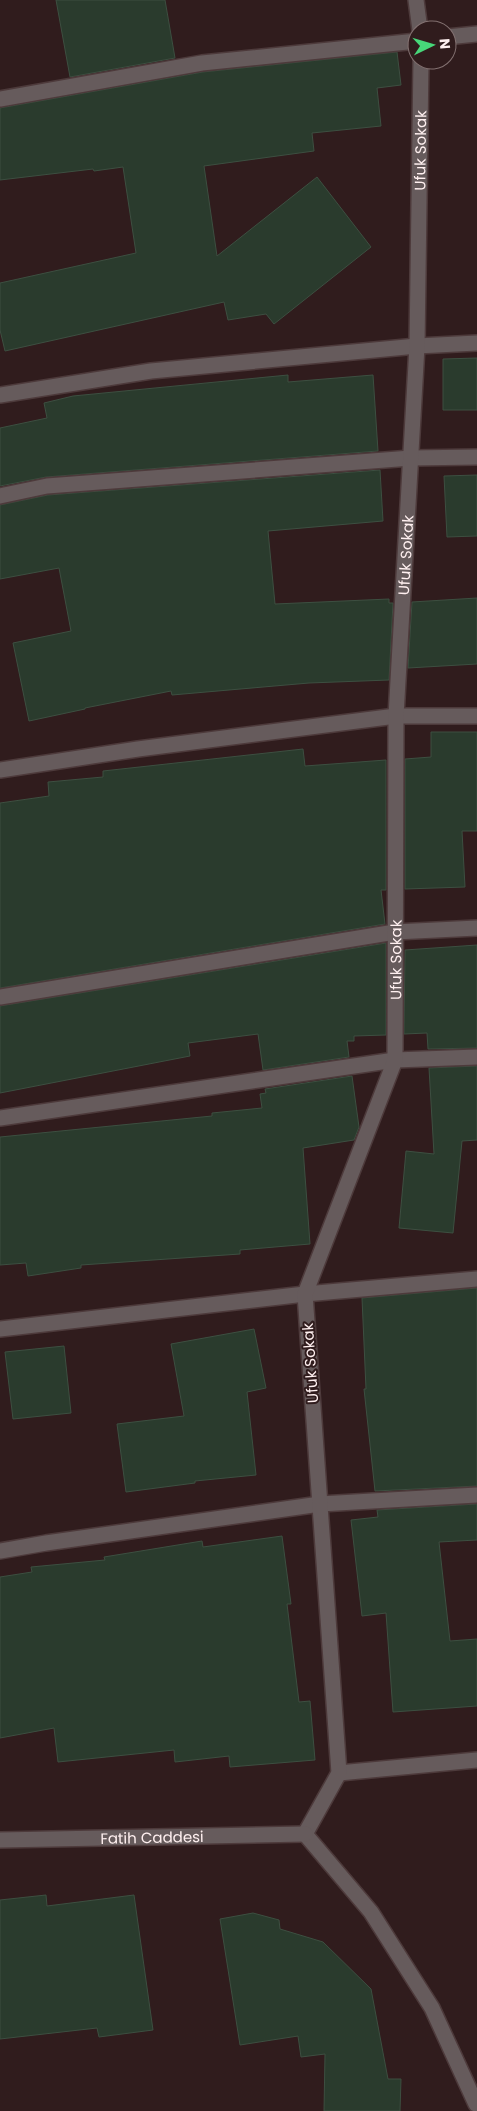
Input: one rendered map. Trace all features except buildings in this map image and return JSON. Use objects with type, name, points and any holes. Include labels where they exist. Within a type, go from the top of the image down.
[{"type":"street","points":[[416,0],[419,20]]},
{"type":"street","points":[[457,36],[477,34]]},
{"type":"street","points":[[0,99],[202,63],[407,41]]},
{"type":"street","name":"Ufuk Sokak","points":[[339,1773],[305,1294],[395,1060],[396,716],[417,346],[421,70]]},
{"type":"street","points":[[0,395],[150,370],[417,346],[477,343]]},
{"type":"street","points":[[0,496],[47,486],[411,458],[477,457]]},
{"type":"street","points":[[0,770],[138,749],[396,716],[477,716]]},
{"type":"street","points":[[0,997],[395,932],[477,928]]},
{"type":"street","points":[[0,1118],[395,1060],[477,1057]]},
{"type":"street","points":[[0,1329],[305,1294],[477,1279]]},
{"type":"street","points":[[0,1551],[56,1541],[320,1504],[477,1495]]},
{"type":"street","points":[[475,2106],[432,2008],[371,1912],[305,1834],[339,1773],[477,1760]]},
{"type":"street","name":"Fatih Caddesi","points":[[0,1840],[305,1834]]}]
